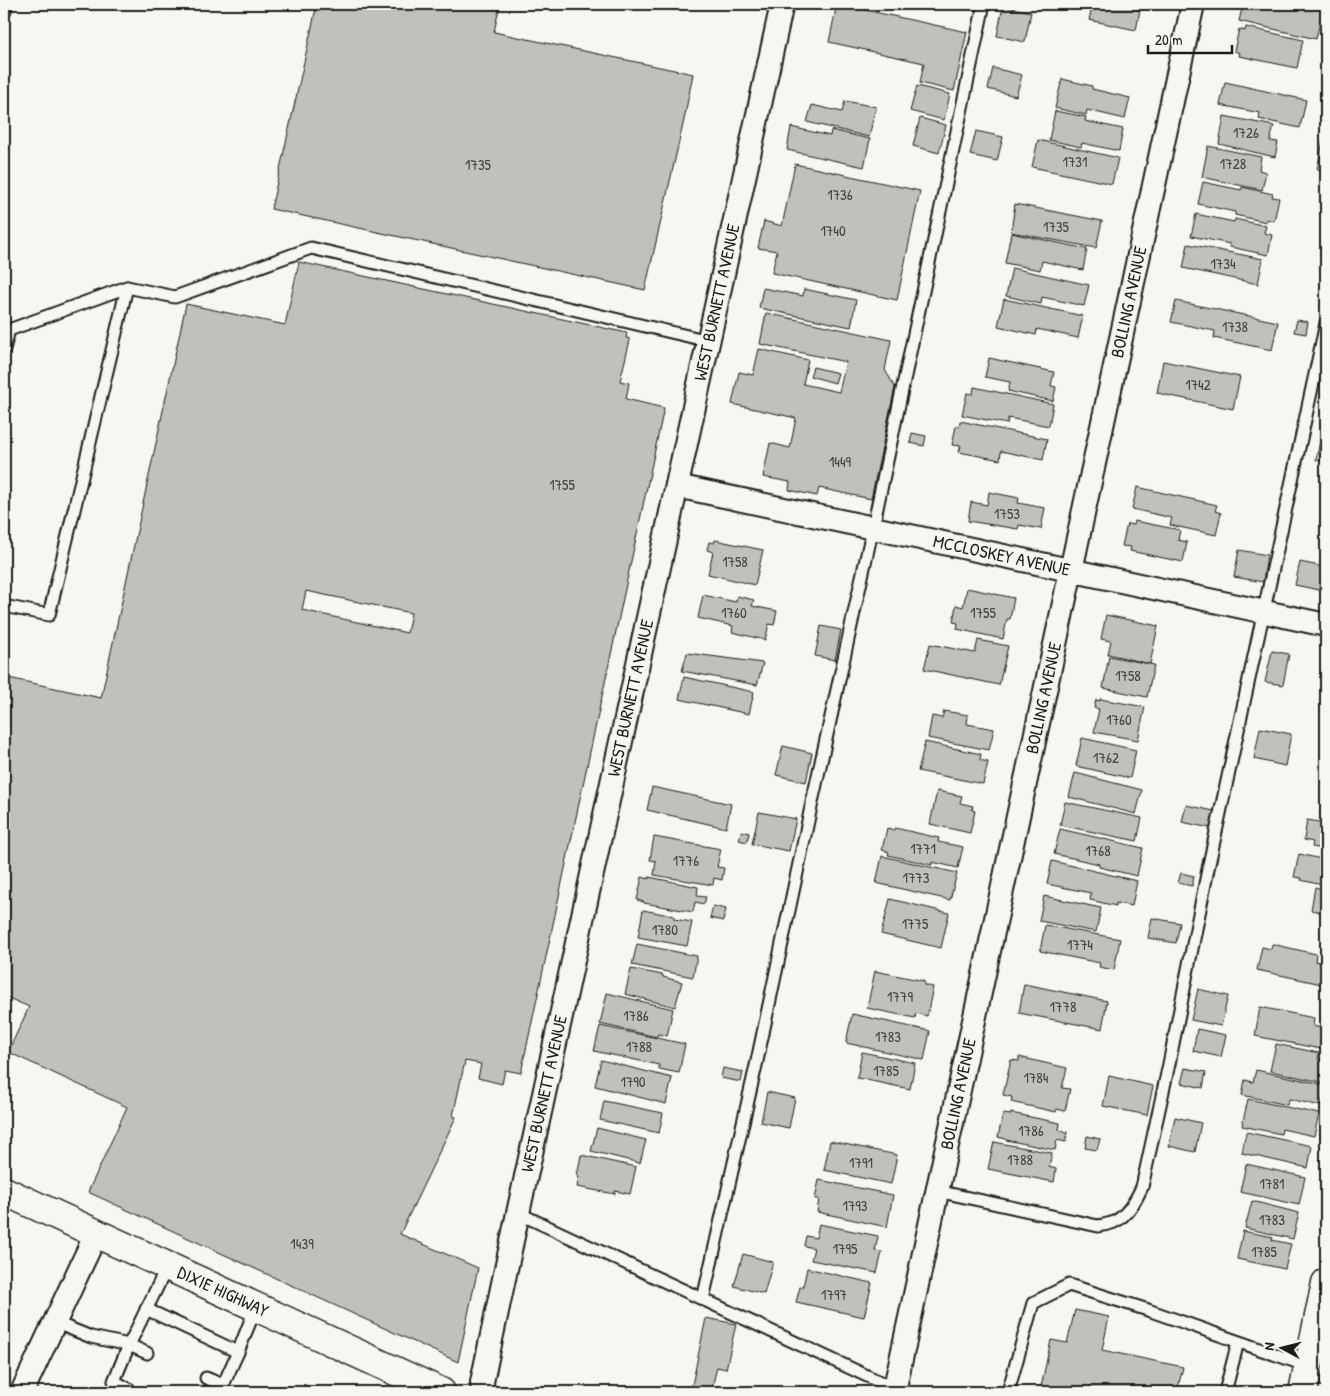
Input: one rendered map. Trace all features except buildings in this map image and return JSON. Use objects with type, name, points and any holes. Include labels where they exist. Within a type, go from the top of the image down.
[{"type":"street","name":"WEST BURNETT AVENUE","points":[[483,1392],[482,1382],[518,1213],[782,4]]},
{"type":"street","name":"BOLLING AVENUE","points":[[894,1391],[1193,4]]},
{"type":"street","name":"MCCLOSKEY AVENUE","points":[[677,486],[1326,625]]},
{"type":"street","name":"DIXIE HIGHWAY","points":[[4,1191],[442,1392]]},
{"type":"street","points":[[22,1392],[96,1234]]},
{"type":"street","points":[[1302,1392],[1326,1283]]},
{"type":"lane","points":[[703,1299],[757,1061],[810,806],[873,527],[984,4]]},
{"type":"lane","points":[[4,348],[9,330],[127,287],[175,296],[311,248],[709,341]]},
{"type":"lane","points":[[4,606],[49,615],[127,287]]},
{"type":"lane","points":[[937,1191],[1098,1226],[1114,1223],[1128,1211],[1142,1187],[1210,859],[1326,323]]},
{"type":"lane","points":[[518,1213],[894,1391]]},
{"type":"lane","points":[[129,1389],[114,1382],[129,1345],[167,1266]]},
{"type":"lane","points":[[1008,1392],[1033,1303],[1069,1285],[1148,1310],[1308,1366]]},
{"type":"lane","points":[[206,1378],[222,1389],[256,1307]]},
{"type":"lane","points":[[146,1309],[238,1352]]},
{"type":"lane","points":[[54,1322],[90,1337],[129,1345],[147,1353]]},
{"type":"lane","points":[[1225,1392],[1238,1342]]},
{"type":"railway","points":[[4,38],[12,4]]}]
